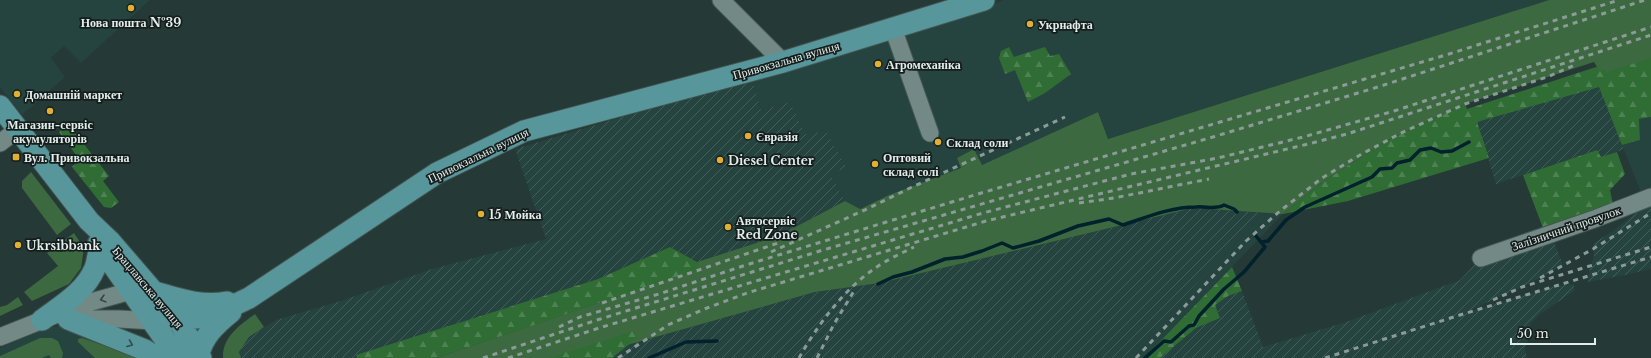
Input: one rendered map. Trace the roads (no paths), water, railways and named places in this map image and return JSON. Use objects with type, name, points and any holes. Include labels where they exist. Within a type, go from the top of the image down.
[{"type":"main road","name":"Привокзальна вулиця","points":[[152,320],[178,320],[209,317],[249,298],[437,172],[524,131],[783,62],[984,0]]},
{"type":"main road","name":"Брацлавська вулиця","points":[[0,106],[89,221],[110,241],[178,320],[203,357]]},
{"type":"main road","name":"Брацлавська вулиця","points":[[89,221],[100,247],[178,358]]},
{"type":"main road","points":[[42,320],[77,294],[87,282],[95,268],[100,247]]},
{"type":"main road","points":[[155,292],[192,302],[212,305],[249,298]]},
{"type":"main road","points":[[203,357],[206,337],[214,325],[249,298]]},
{"type":"main road","points":[[68,319],[144,350],[157,358]]},
{"type":"street","points":[[721,0],[783,62]]},
{"type":"street","points":[[893,28],[930,133]]},
{"type":"street","points":[[0,143],[18,129]]},
{"type":"street","name":"Залізничний провулок","points":[[1481,258],[1597,218],[1651,197]]},
{"type":"street","name":"Привокзальна вулиця","points":[[0,337],[80,305],[131,291],[155,292]]},
{"type":"street","name":"Привокзальна вулиця","points":[[42,320],[152,320]]},
{"type":"waterway","points":[[1262,242],[1268,241],[1286,220],[1305,207],[1372,177],[1380,169],[1392,168],[1397,163],[1410,160],[1420,150],[1431,148],[1441,152],[1452,151],[1469,142]]},
{"type":"waterway","points":[[878,284],[893,277],[912,272],[945,259],[963,257],[1002,243],[1013,248],[1039,241],[1078,226],[1109,219],[1123,225],[1159,213],[1187,207],[1214,208],[1224,205],[1234,209],[1237,212]]},
{"type":"waterway","points":[[1145,358],[1164,341],[1171,342],[1189,326],[1194,325],[1199,316],[1224,289],[1244,272],[1265,247],[1256,236]]},
{"type":"waterway","points":[[649,358],[686,342],[717,341]]},
{"type":"railway","points":[[559,327],[580,317],[659,294],[746,265],[978,194],[1449,54],[1619,0]]},
{"type":"railway","points":[[483,358],[597,320],[823,250],[1213,137],[1381,86],[1645,0]]},
{"type":"railway","points":[[508,358],[599,328],[983,213],[1131,174],[1218,158],[1303,137],[1394,111],[1651,27]]},
{"type":"railway","points":[[618,358],[668,325],[747,293],[986,221],[1347,134],[1651,35]]},
{"type":"railway","points":[[1136,358],[1246,241],[1280,211],[1322,178],[1401,133],[1465,104],[1547,77],[1577,64]]},
{"type":"railway","points":[[771,252],[1065,117]]},
{"type":"railway","points":[[1079,203],[1114,198],[1209,179]]},
{"type":"railway","points":[[1540,278],[1593,249],[1651,213]]},
{"type":"railway","points":[[602,303],[781,242]]},
{"type":"railway","points":[[799,358],[822,321],[852,287],[879,266],[893,257],[914,247]]},
{"type":"railway","points":[[1493,300],[1522,287],[1651,247]]},
{"type":"railway","points":[[1325,358],[1651,257]]},
{"type":"railway","points":[[817,358],[834,324],[854,291]]},
{"type":"place","name":"Нова пошта №39","points":[[131,8]]},
{"type":"place","name":"Укрнафта","points":[[1030,24]]},
{"type":"place","name":"Агромеханіка","points":[[878,64]]},
{"type":"place","name":"Домашній маркет","points":[[17,94]]},
{"type":"place","name":"Магазин-сервіс акумуляторів","points":[[50,111]]},
{"type":"place","name":"Євразія","points":[[748,136]]},
{"type":"place","name":"Склад соли","points":[[938,142]]},
{"type":"place","name":"Вул. Привокзальна","points":[[16,157]]},
{"type":"place","name":"Diesel Center","points":[[720,160]]},
{"type":"place","name":"Оптовий склад солі","points":[[875,164]]},
{"type":"place","name":"15 Мойка","points":[[481,214]]},
{"type":"place","name":"Автосервіс Red Zone","points":[[728,227]]},
{"type":"place","name":"Ukrsibbank","points":[[18,245]]}]
